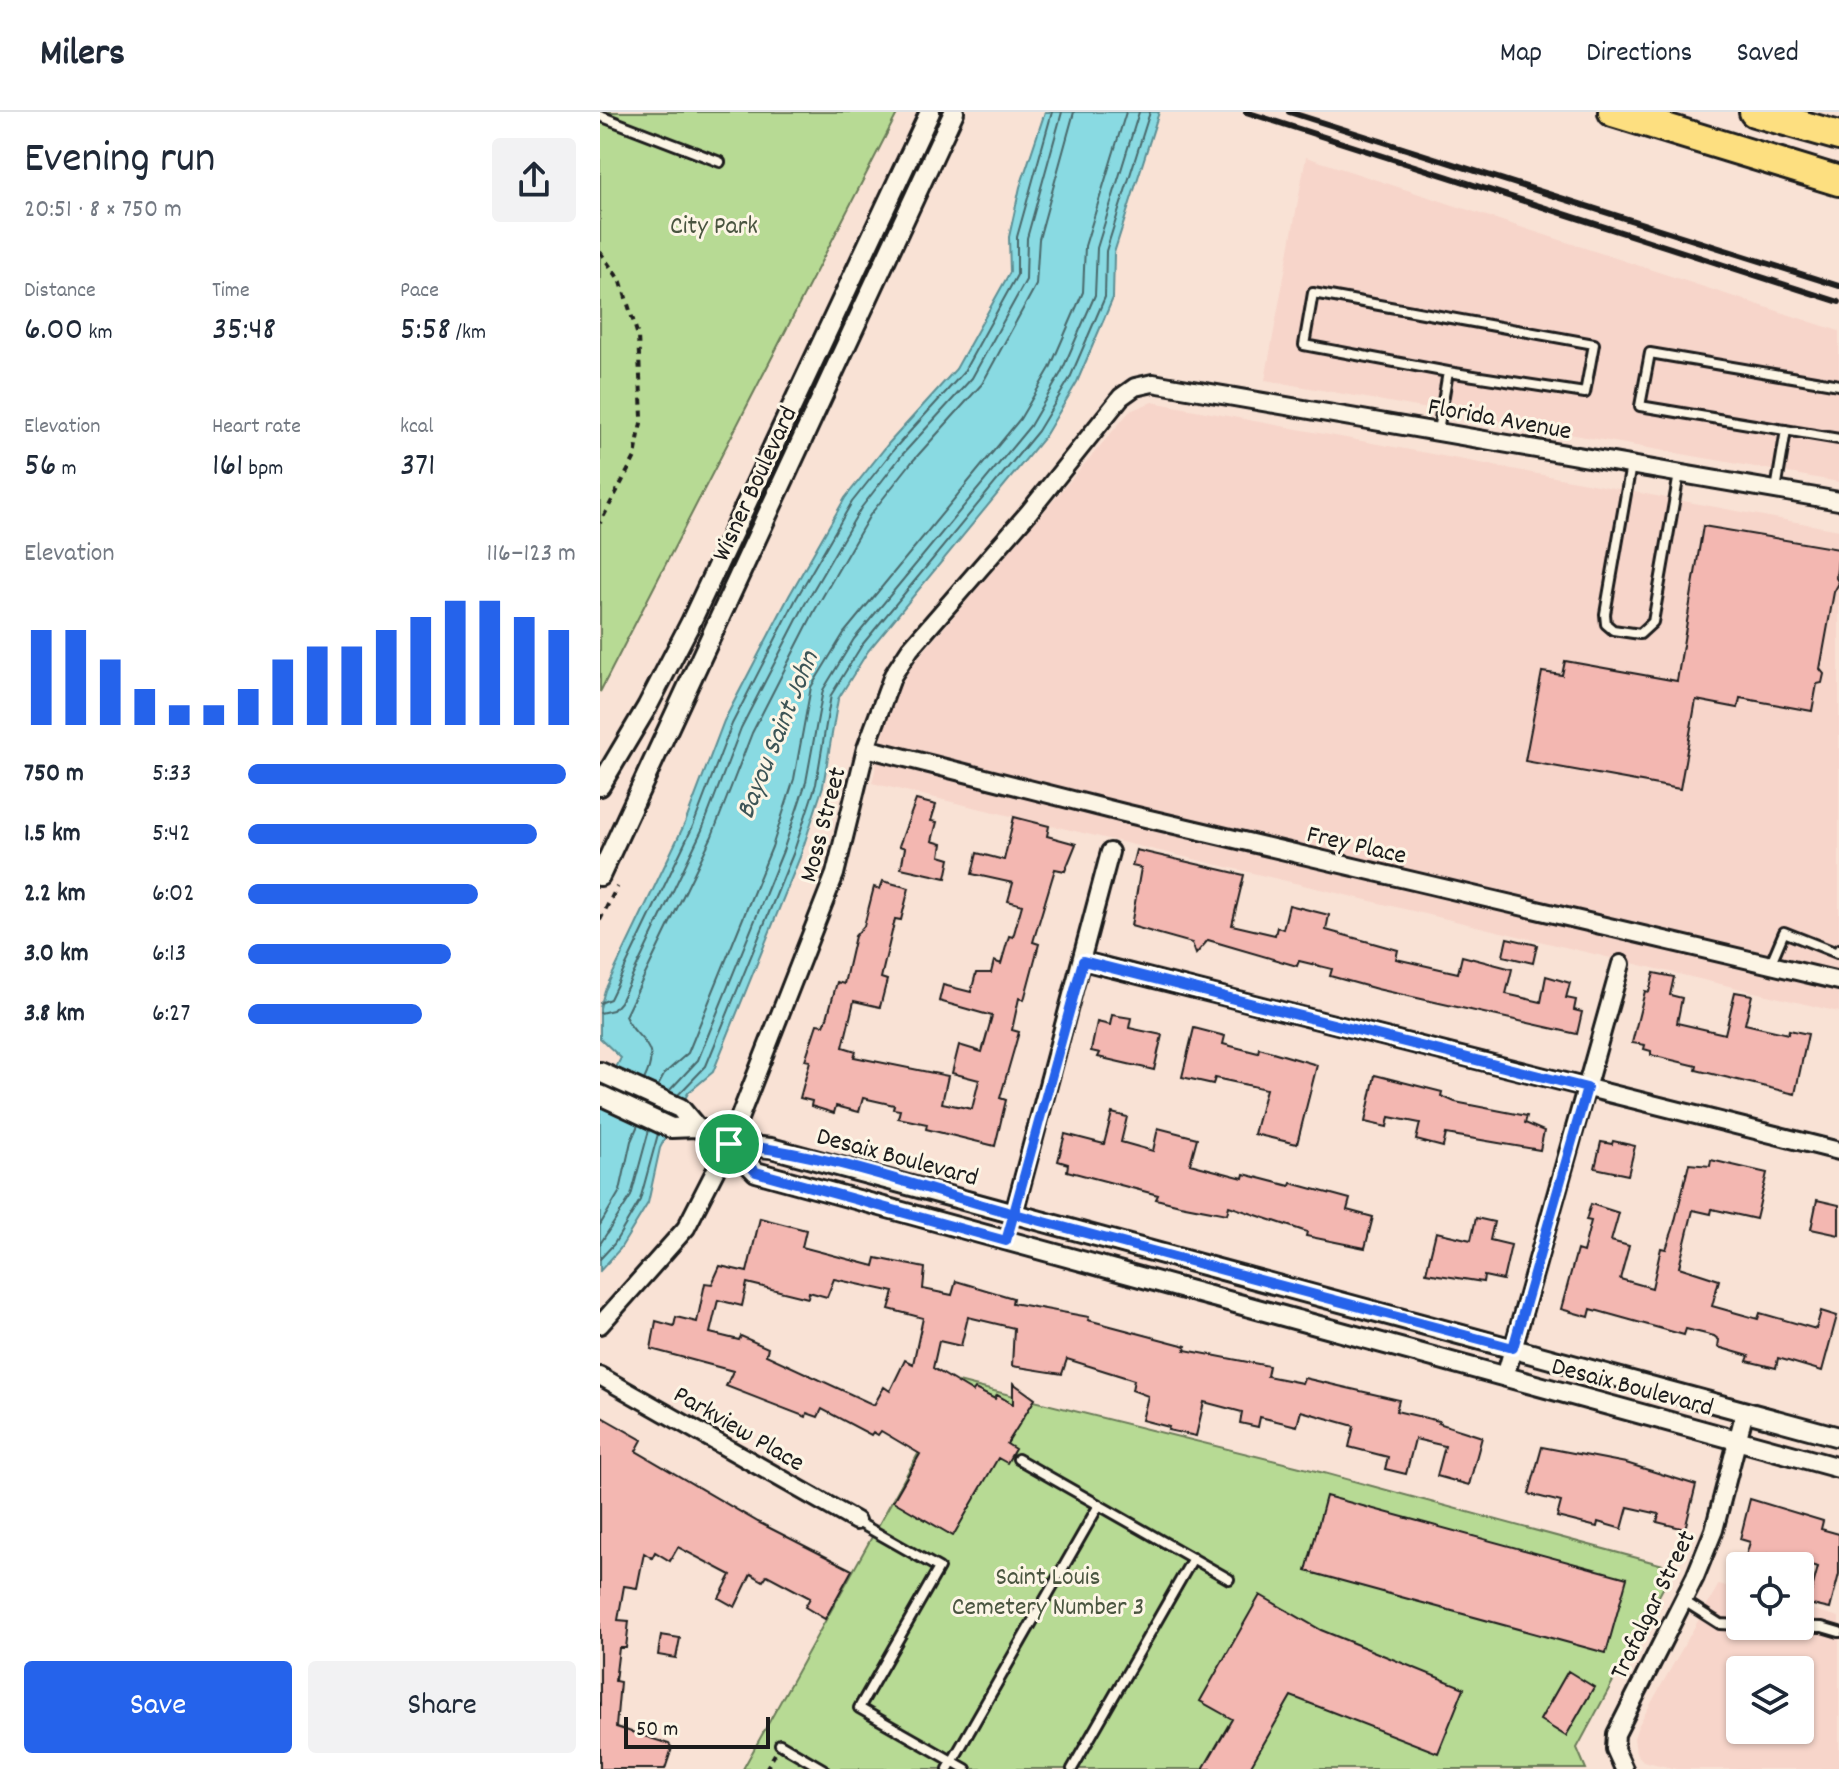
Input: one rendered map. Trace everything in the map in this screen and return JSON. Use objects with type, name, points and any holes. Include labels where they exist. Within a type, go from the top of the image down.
[{"type":"highway","points":[[1613,112],[1839,181]]},
{"type":"highway","points":[[1754,112],[1839,136]]},
{"type":"street","name":"Wisner Boulevard","points":[[600,786],[647,707],[930,112]]},
{"type":"street","name":"Wisner Boulevard","points":[[600,876],[954,112]]},
{"type":"street","name":"Florida Avenue","points":[[1153,383],[1839,501]]},
{"type":"street","name":"Moss Street","points":[[600,1325],[686,1228],[729,1144],[784,1011],[835,874],[866,748],[893,675],[910,649],[1029,512],[1121,397],[1135,387],[1153,383]]},
{"type":"street","name":"Frey Place","points":[[866,748],[1124,813],[1839,981]]},
{"type":"street","points":[[1006,1241],[1110,852]]},
{"type":"street","points":[[1083,961],[1839,1151]]},
{"type":"street","points":[[1505,1377],[1621,964]]},
{"type":"street","name":"Desaix Boulevard","points":[[604,1074],[680,1108],[696,1127],[729,1144],[756,1172],[1839,1468]]},
{"type":"street","name":"Desaix Boulevard","points":[[600,1095],[671,1128],[696,1127]]},
{"type":"street","name":"Desaix Boulevard","points":[[729,1144],[771,1148],[1839,1437]]},
{"type":"street","name":"Parkview Place","points":[[600,1376],[856,1521]]},
{"type":"street","name":"Trafalgar Street","points":[[1621,1767],[1615,1749],[1621,1722],[1683,1601],[1714,1530],[1745,1411]]},
{"type":"lane","points":[[600,116],[720,162]]},
{"type":"lane","points":[[1313,293],[1594,344],[1585,393],[1448,372],[1304,345],[1313,293]]},
{"type":"lane","points":[[1839,385],[1650,353],[1640,406],[1839,439]]},
{"type":"lane","points":[[1438,431],[1448,372]]},
{"type":"lane","points":[[1776,490],[1786,430]]},
{"type":"lane","points":[[1631,464],[1605,614],[1606,624],[1613,630],[1640,634],[1653,622],[1679,473]]},
{"type":"lane","points":[[1770,965],[1784,932],[1837,953],[1839,949]]},
{"type":"lane","points":[[1018,1459],[1229,1579]]},
{"type":"lane","points":[[950,1765],[1099,1505]]},
{"type":"lane","points":[[856,1521],[939,1568],[859,1708],[950,1765],[966,1769]]},
{"type":"lane","points":[[1072,1769],[1193,1558]]},
{"type":"lane","points":[[1683,1601],[1720,1624],[1726,1624]]},
{"type":"lane","points":[[1814,1627],[1839,1632]]},
{"type":"lane","points":[[780,1744],[823,1769]]},
{"type":"path","points":[[600,252],[621,282],[638,336],[642,417],[635,457],[600,523]]},
{"type":"shaded area","points":[[1306,157],[1839,331],[1839,482],[1265,380]]},
{"type":"shaded area","points":[[1152,402],[1839,530],[1839,1012],[872,783],[890,707],[912,665],[1130,411]]},
{"type":"shaded area","points":[[1719,1584],[1726,1586],[1726,1640],[1814,1640],[1814,1610],[1839,1617],[1839,1769],[1676,1769],[1643,1761],[1636,1753],[1634,1738]]},
{"type":"green space","name":"City Park","points":[[600,112],[898,112],[600,692]]},
{"type":"green space","name":"Saint Louis Cemetery Number 3","points":[[958,1382],[1324,1473],[1674,1568],[1577,1748],[1586,1769],[743,1769]]},
{"type":"water","name":"Bayou Saint John","points":[[1045,112],[1159,112],[1114,253],[1113,298],[1077,382],[1045,436],[868,651],[838,699],[823,786],[800,857],[713,1072],[688,1093],[660,1148],[648,1203],[620,1249],[600,1271],[600,1098],[621,1058],[600,1038],[600,1008],[605,990],[685,823],[724,721],[789,596],[845,498],[889,443],[956,369],[1010,272],[1009,237],[1020,187]]},
{"type":"building","points":[[1703,526],[1839,549],[1836,578],[1839,583],[1834,592],[1820,669],[1824,674],[1822,683],[1817,684],[1812,711],[1740,698],[1738,708],[1696,700],[1680,789],[1525,761],[1542,672],[1562,675],[1565,661],[1677,681]]},
{"type":"building","points":[[916,800],[936,805],[931,821],[937,822],[932,841],[942,844],[940,856],[950,859],[946,878],[901,868],[905,848],[899,846]]},
{"type":"building","points":[[1014,817],[1049,826],[1047,836],[1076,844],[1065,871],[1055,869],[1033,942],[1039,944],[1024,1000],[1019,998],[1012,1030],[1019,1032],[1000,1098],[1006,1100],[995,1146],[926,1129],[927,1124],[898,1118],[900,1110],[893,1109],[894,1105],[863,1098],[859,1112],[836,1106],[834,1113],[811,1106],[812,1101],[800,1098],[810,1061],[805,1060],[817,1024],[824,1025],[837,982],[844,984],[855,936],[864,926],[874,887],[880,889],[883,881],[909,888],[901,920],[895,919],[881,978],[887,980],[880,1007],[854,1001],[843,1047],[856,1051],[854,1057],[948,1076],[942,1103],[972,1109],[979,1080],[952,1073],[959,1045],[982,1052],[992,1016],[939,1001],[943,985],[971,992],[976,973],[991,973],[994,961],[1001,964],[1009,936],[1013,937],[1022,905],[1008,901],[1013,883],[972,874],[977,853],[1004,860]]},
{"type":"building","points":[[1136,850],[1244,875],[1232,925],[1275,935],[1277,927],[1283,929],[1289,905],[1329,915],[1326,930],[1398,950],[1396,959],[1458,973],[1462,956],[1512,969],[1506,994],[1541,1002],[1546,976],[1570,983],[1566,998],[1576,1000],[1574,1010],[1582,1012],[1577,1034],[1377,989],[1330,976],[1332,969],[1299,961],[1297,966],[1208,940],[1196,954],[1192,943],[1131,926],[1141,868],[1132,866]]},
{"type":"building","points":[[1507,938],[1537,945],[1533,963],[1503,956]]},
{"type":"building","points":[[1654,973],[1674,977],[1670,995],[1682,998],[1677,1023],[1725,1034],[1735,992],[1752,995],[1745,1024],[1788,1034],[1789,1030],[1808,1034],[1795,1094],[1696,1070],[1697,1066],[1651,1055],[1651,1051],[1644,1049],[1645,1045],[1632,1043],[1645,991],[1649,992]]},
{"type":"building","points":[[1112,1015],[1131,1018],[1129,1028],[1162,1035],[1154,1070],[1098,1057],[1100,1053],[1091,1051],[1097,1022],[1110,1025]]},
{"type":"building","points":[[1194,1028],[1225,1036],[1223,1044],[1258,1053],[1259,1048],[1317,1065],[1297,1144],[1254,1134],[1266,1089],[1215,1078],[1213,1084],[1182,1077]]},
{"type":"building","points":[[1375,1075],[1442,1092],[1441,1096],[1455,1102],[1527,1116],[1525,1123],[1544,1131],[1540,1150],[1446,1134],[1443,1147],[1416,1140],[1420,1123],[1389,1117],[1387,1127],[1365,1122]]},
{"type":"building","points":[[1112,1113],[1127,1117],[1121,1142],[1153,1151],[1158,1128],[1197,1138],[1190,1164],[1243,1178],[1244,1174],[1290,1186],[1291,1183],[1350,1199],[1347,1210],[1373,1217],[1365,1248],[1306,1236],[1307,1232],[1229,1206],[1227,1214],[1180,1205],[1156,1199],[1158,1195],[1067,1171],[1068,1164],[1058,1161],[1065,1134],[1104,1144]]},
{"type":"building","points":[[1613,1141],[1635,1146],[1628,1175],[1595,1168],[1601,1142],[1612,1144]]},
{"type":"building","points":[[1711,1160],[1767,1173],[1756,1219],[1712,1209],[1711,1214],[1693,1210],[1679,1267],[1719,1280],[1712,1306],[1758,1319],[1760,1313],[1816,1329],[1821,1311],[1837,1316],[1822,1371],[1778,1358],[1776,1368],[1747,1361],[1749,1356],[1718,1347],[1719,1340],[1714,1336],[1686,1329],[1684,1335],[1591,1309],[1589,1317],[1561,1309],[1577,1250],[1583,1252],[1591,1221],[1586,1220],[1591,1204],[1619,1213],[1611,1241],[1629,1246],[1620,1279],[1652,1288],[1661,1248],[1666,1249],[1673,1229],[1689,1164],[1710,1166]]},
{"type":"building","points":[[1817,1200],[1839,1205],[1839,1235],[1811,1229]]},
{"type":"building","points":[[760,1218],[806,1230],[802,1247],[874,1266],[876,1258],[925,1268],[923,1289],[952,1295],[956,1281],[1013,1298],[1012,1303],[1089,1317],[1088,1320],[1186,1346],[1185,1350],[1269,1366],[1267,1376],[1302,1383],[1304,1378],[1399,1400],[1396,1411],[1439,1421],[1482,1437],[1469,1485],[1437,1476],[1445,1446],[1415,1439],[1406,1474],[1385,1469],[1388,1457],[1349,1447],[1354,1426],[1301,1411],[1297,1426],[1260,1417],[1258,1427],[1240,1423],[1242,1412],[1204,1402],[1196,1436],[1168,1430],[1169,1427],[1142,1420],[1148,1396],[1132,1390],[1134,1380],[1067,1359],[1062,1374],[1012,1366],[1014,1328],[968,1317],[961,1346],[939,1341],[933,1368],[973,1392],[975,1389],[995,1399],[997,1395],[1013,1404],[1013,1383],[1035,1399],[1007,1444],[1015,1449],[1007,1463],[998,1458],[953,1536],[893,1501],[920,1454],[881,1431],[878,1435],[873,1432],[871,1435],[822,1409],[818,1417],[807,1413],[806,1417],[726,1386],[733,1371],[651,1349],[656,1321],[674,1326],[676,1317],[697,1322],[705,1283],[712,1284],[720,1266],[747,1272]],"holes":[[[834,1279],[894,1292],[889,1309],[923,1318],[913,1364],[905,1360],[890,1391],[884,1387],[874,1405],[766,1355],[768,1348],[741,1336],[739,1340],[710,1333],[718,1300],[742,1306],[747,1283],[808,1298],[809,1292],[827,1297]]]},
{"type":"building","points":[[1476,1218],[1494,1222],[1490,1240],[1511,1245],[1503,1280],[1484,1276],[1483,1282],[1426,1273],[1436,1232],[1471,1240]]},
{"type":"building","points":[[600,1416],[642,1440],[636,1451],[758,1522],[852,1570],[825,1619],[805,1607],[810,1598],[767,1575],[763,1581],[751,1574],[735,1607],[719,1598],[731,1575],[678,1547],[670,1561],[655,1552],[652,1558],[644,1553],[637,1588],[624,1586],[618,1620],[629,1621],[626,1648],[619,1648],[615,1681],[620,1682],[616,1727],[669,1744],[672,1748],[665,1769],[600,1769]]},
{"type":"building","points":[[1542,1447],[1626,1463],[1696,1485],[1685,1529],[1657,1522],[1659,1514],[1628,1507],[1622,1529],[1598,1522],[1597,1527],[1557,1517],[1561,1502],[1529,1494]]},
{"type":"building","points":[[1326,1496],[1627,1578],[1606,1653],[1306,1571]]},
{"type":"building","points":[[1750,1499],[1823,1521],[1821,1529],[1839,1534],[1839,1574],[1830,1609],[1814,1605],[1814,1582],[1818,1567],[1814,1566],[1814,1552],[1747,1552],[1750,1542],[1740,1539]]},
{"type":"building","points":[[1260,1595],[1321,1630],[1464,1688],[1438,1753],[1291,1696],[1249,1769],[1203,1769],[1232,1719],[1200,1701]]},
{"type":"building","points":[[661,1635],[680,1638],[676,1658],[658,1655]]},
{"type":"building","points":[[1568,1671],[1594,1687],[1566,1736],[1540,1720]]},
{"type":"railway","points":[[1246,112],[1839,302]]},
{"type":"railway","points":[[1289,112],[1839,286]]},
{"type":"route","points":[[729,1144],[756,1172],[1006,1241],[1014,1213],[1083,961],[1587,1088],[1513,1348],[1246,1276],[1014,1213],[933,1191],[771,1148],[729,1144]]}]
